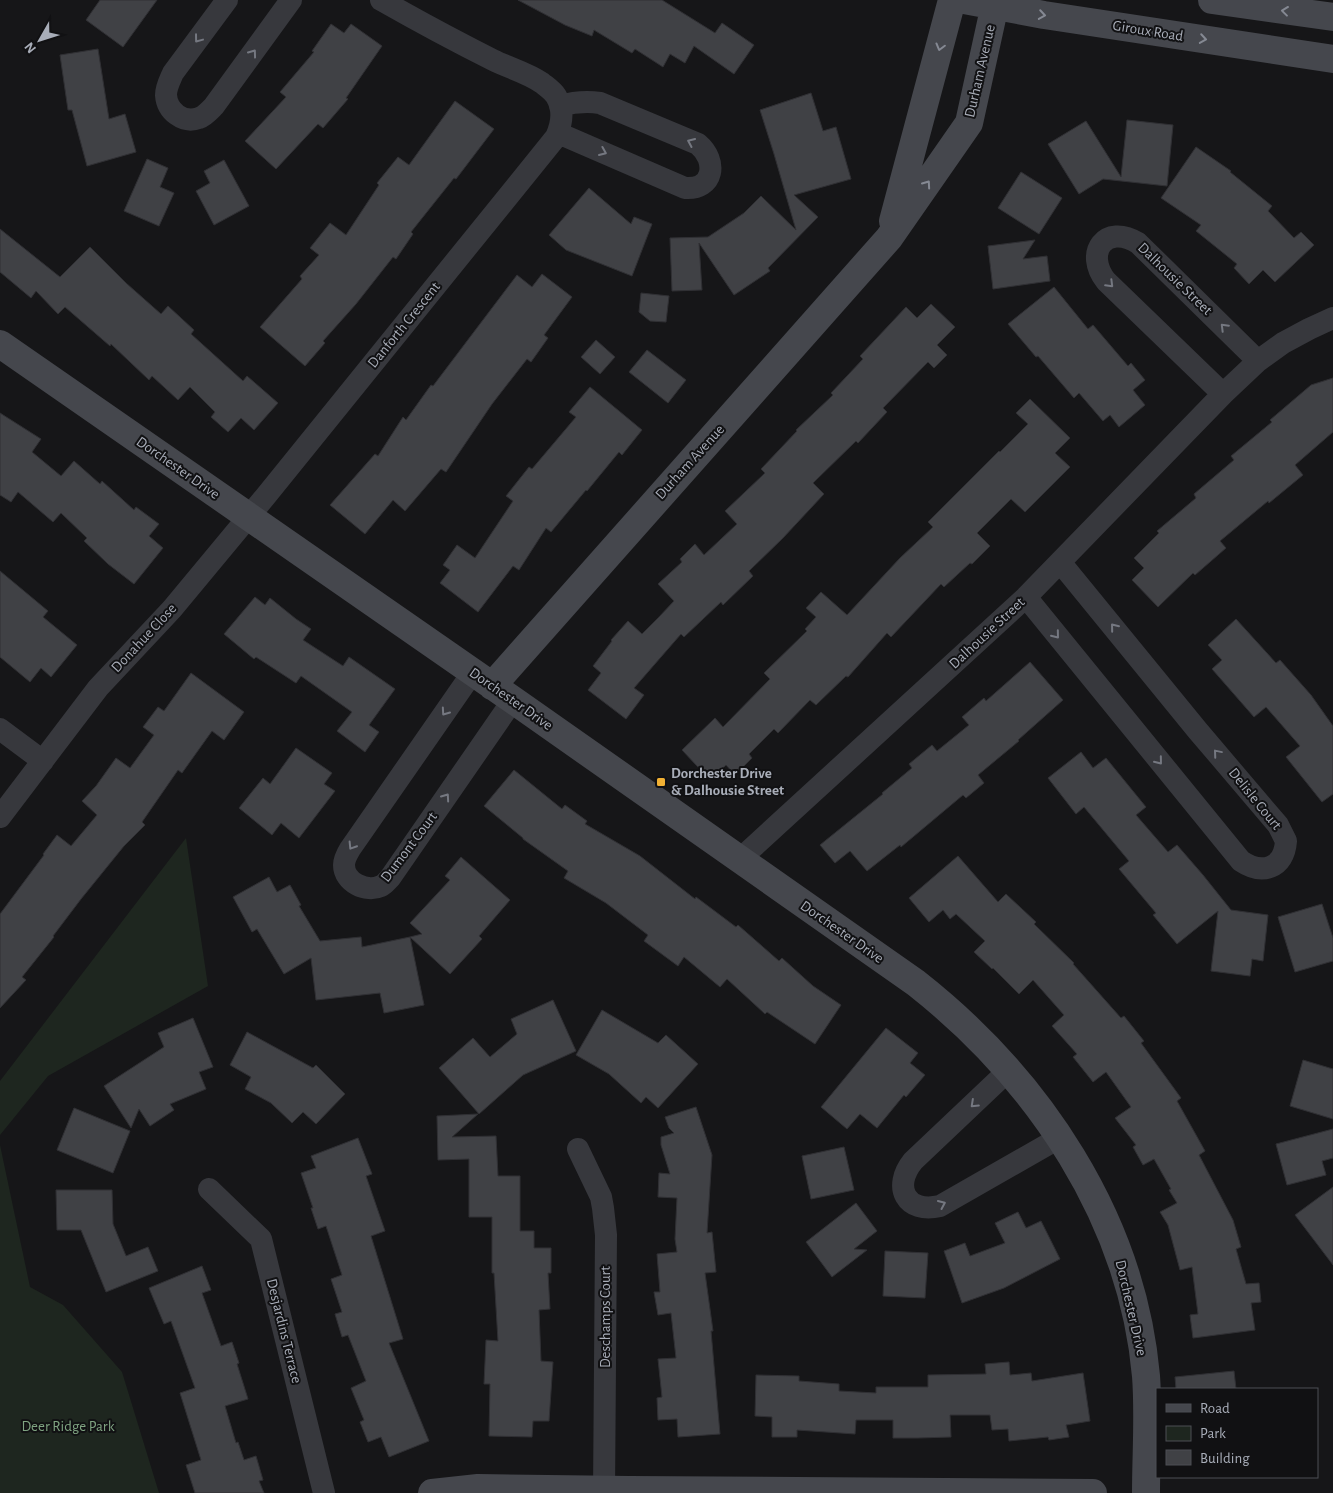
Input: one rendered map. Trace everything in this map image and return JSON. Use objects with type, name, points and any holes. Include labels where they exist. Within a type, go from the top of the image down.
[{"type":"street","points":[[227,0],[173,72],[168,83],[166,95],[168,103],[176,115],[184,119],[200,118],[214,106],[291,0]]},
{"type":"street","points":[[381,0],[504,66],[541,82],[550,89],[560,106],[574,102],[588,101],[600,103],[698,144],[705,150],[709,158],[710,174],[706,182],[700,186],[685,188],[558,133]]},
{"type":"street","name":"Durham Avenue","points":[[889,238],[952,0]]},
{"type":"street","name":"Giroux Road","points":[[964,0],[995,3],[1333,59]]},
{"type":"street","points":[[1212,0],[1333,17]]},
{"type":"street","name":"Durham Avenue","points":[[492,686],[889,238],[969,123],[995,3]]},
{"type":"street","name":"Danforth Crescent","points":[[248,516],[550,145],[558,133],[562,115],[560,106]]},
{"type":"street","name":"Dalhousie Street","points":[[1223,394],[1100,274],[1097,258],[1103,241],[1116,235],[1131,238],[1138,242],[1258,361]]},
{"type":"street","name":"Dalhousie Street","points":[[739,860],[1026,597],[1223,394],[1258,361],[1283,343],[1309,328],[1333,318]]},
{"type":"street","name":"Dorchester Drive","points":[[0,344],[916,983],[965,1024],[1009,1070],[1059,1138],[1086,1182],[1112,1236],[1129,1286],[1146,1374],[1148,1413],[1146,1493]]},
{"type":"street","name":"Donahue Close","points":[[0,817],[98,688],[172,609],[248,516]]},
{"type":"street","name":"Delisle Court","points":[[1026,597],[1241,861],[1257,868],[1272,866],[1278,862],[1283,855],[1286,841],[1278,825],[1198,731],[1060,562]]},
{"type":"street","name":"Dumont Court","points":[[492,686],[390,878],[382,886],[373,888],[357,885],[350,880],[344,865],[350,849],[492,686]]},
{"type":"street","points":[[0,729],[43,761]]},
{"type":"street","points":[[1009,1070],[908,1167],[902,1180],[905,1194],[909,1200],[923,1207],[932,1208],[940,1206],[1059,1138]]},
{"type":"street","name":"Deschamps Court","points":[[578,1149],[601,1197],[606,1235],[604,1491]]},
{"type":"street","name":"Desjardins Terrace","points":[[209,1189],[261,1239],[324,1493]]},
{"type":"street","points":[[432,1493],[478,1488],[604,1491],[1093,1493]]},
{"type":"green space","points":[[186,838],[208,986],[48,1076],[0,1135],[0,1081]]},
{"type":"green space","name":"Deer Ridge Park","points":[[0,1145],[30,1287],[63,1305],[122,1372],[159,1493],[0,1493]]},
{"type":"building","points":[[100,0],[157,0],[123,47],[86,20]]},
{"type":"building","points":[[518,0],[662,0],[715,33],[722,23],[754,45],[734,74],[694,46],[685,63],[670,54],[663,67],[635,49],[632,53],[594,30],[592,36],[565,25]]},
{"type":"building","points":[[331,24],[344,33],[351,24],[382,46],[346,98],[348,99],[323,128],[318,124],[276,169],[245,141],[286,97],[280,92],[314,52],[312,51]]},
{"type":"building","points":[[98,49],[109,119],[125,114],[136,152],[87,166],[72,110],[68,110],[60,55]]},
{"type":"building","points":[[811,93],[823,131],[836,127],[851,179],[794,195],[818,217],[768,268],[770,271],[734,295],[699,243],[702,290],[672,291],[670,238],[708,237],[744,213],[761,196],[796,230],[760,110]]},
{"type":"building","points":[[455,101],[494,129],[456,179],[454,178],[411,232],[413,234],[396,259],[393,257],[356,304],[323,341],[325,343],[305,366],[260,327],[302,279],[300,276],[319,255],[310,248],[330,223],[346,235],[379,185],[377,183],[398,157],[409,165]]},
{"type":"building","points":[[1127,120],[1173,125],[1167,186],[1103,179],[1079,194],[1048,144],[1086,121],[1121,177]]},
{"type":"building","points":[[1196,147],[1231,171],[1272,206],[1268,211],[1294,238],[1301,232],[1314,245],[1275,282],[1263,270],[1249,284],[1234,268],[1237,264],[1196,231],[1201,225],[1161,198]]},
{"type":"building","points":[[147,159],[168,168],[160,187],[174,193],[159,226],[124,211]]},
{"type":"building","points":[[224,160],[249,206],[214,225],[196,191],[210,183],[204,171]]},
{"type":"building","points":[[1021,172],[1062,198],[1039,234],[998,208]]},
{"type":"building","points":[[589,188],[631,224],[634,217],[652,224],[632,276],[566,250],[549,235]]},
{"type":"building","points":[[0,229],[60,277],[90,247],[161,314],[168,306],[194,330],[191,334],[243,381],[247,376],[278,403],[254,430],[241,418],[228,432],[211,417],[215,412],[190,387],[178,400],[152,376],[149,380],[111,344],[110,346],[65,307],[58,314],[36,291],[31,298],[0,272]]},
{"type":"building","points":[[1035,240],[1023,259],[1047,256],[1050,281],[993,289],[988,246]]},
{"type":"building","points":[[542,274],[572,297],[544,335],[548,338],[531,362],[527,359],[492,404],[446,472],[441,469],[405,511],[393,500],[365,534],[330,505],[375,454],[378,456],[403,417],[406,420],[517,275],[532,287]]},
{"type":"building","points":[[1054,287],[1088,329],[1093,325],[1128,366],[1131,363],[1145,380],[1133,390],[1145,405],[1119,427],[1110,415],[1103,421],[1079,393],[1074,398],[1008,324]]},
{"type":"building","points":[[641,293],[669,296],[666,322],[650,321],[639,312]]},
{"type":"building","points":[[931,304],[955,327],[937,345],[947,355],[934,368],[928,362],[883,408],[887,412],[858,443],[856,441],[813,483],[824,494],[749,571],[753,576],[723,605],[721,602],[684,637],[681,634],[634,688],[644,695],[626,719],[588,690],[601,673],[593,666],[611,640],[628,621],[642,634],[674,601],[658,584],[682,562],[680,559],[695,544],[704,555],[737,524],[725,511],[765,473],[761,469],[796,430],[833,395],[831,393],[863,359],[860,356],[906,307],[917,318]]},
{"type":"building","points":[[596,340],[615,357],[600,374],[581,357]]},
{"type":"building","points":[[647,350],[686,380],[668,403],[629,372]]},
{"type":"building","points":[[1333,378],[1333,432],[1295,465],[1303,475],[1220,541],[1226,548],[1195,575],[1193,573],[1158,607],[1132,580],[1144,568],[1134,558],[1159,533],[1157,531],[1196,498],[1194,494],[1234,460],[1231,456],[1272,422],[1270,420],[1311,385]]},
{"type":"building","points":[[590,387],[642,430],[622,455],[619,452],[551,532],[546,528],[519,570],[513,566],[478,612],[440,583],[450,570],[443,565],[457,545],[475,558],[513,501],[506,496],[529,467],[532,469],[576,417],[569,412]]},
{"type":"building","points":[[1030,399],[1070,438],[1055,453],[1070,467],[1025,512],[1011,499],[977,533],[990,546],[972,564],[970,563],[944,587],[941,584],[891,637],[887,633],[848,677],[846,676],[816,705],[810,700],[778,733],[774,729],[749,754],[752,758],[735,775],[726,765],[710,780],[682,750],[715,718],[723,727],[770,679],[764,673],[807,631],[805,629],[816,617],[806,608],[821,592],[847,615],[900,558],[933,527],[928,522],[1028,424],[1016,413]]},
{"type":"building","points":[[0,413],[41,439],[32,452],[61,476],[74,461],[100,484],[102,481],[134,510],[136,507],[159,524],[149,536],[163,548],[134,584],[108,564],[84,541],[87,538],[61,513],[53,522],[18,492],[11,502],[0,495]]},
{"type":"building","points":[[0,571],[48,611],[43,617],[77,645],[51,677],[41,668],[30,682],[0,657]]},
{"type":"building","points":[[255,597],[265,605],[270,598],[311,629],[303,640],[343,666],[349,657],[395,689],[369,725],[379,732],[365,752],[337,731],[352,712],[301,676],[296,683],[256,657],[254,659],[224,634]]},
{"type":"building","points":[[1236,619],[1276,663],[1280,660],[1311,695],[1333,726],[1333,794],[1322,802],[1286,757],[1300,746],[1266,707],[1254,717],[1212,669],[1222,660],[1208,645]]},
{"type":"building","points":[[1030,662],[1063,700],[1019,741],[978,775],[984,783],[966,798],[963,795],[901,847],[900,845],[867,871],[850,851],[835,863],[820,845],[883,794],[912,768],[909,764],[932,745],[937,751],[969,725],[962,717],[984,698],[986,701]]},
{"type":"building","points":[[191,673],[244,712],[224,740],[212,731],[182,773],[178,770],[142,822],[145,825],[124,846],[81,899],[22,977],[26,980],[0,1008],[0,914],[57,835],[71,846],[97,815],[82,801],[96,786],[116,758],[130,768],[154,735],[143,727],[158,707],[164,711]]},
{"type":"building","points":[[296,748],[332,773],[324,784],[335,791],[299,838],[281,823],[272,835],[239,808],[263,778],[270,784]]},
{"type":"building","points":[[1081,752],[1093,768],[1106,758],[1146,807],[1136,815],[1168,852],[1177,845],[1231,910],[1268,915],[1263,961],[1252,959],[1250,976],[1211,971],[1218,911],[1177,944],[1153,915],[1156,913],[1119,869],[1129,861],[1084,807],[1076,814],[1048,778]]},
{"type":"building","points":[[514,770],[562,809],[565,805],[587,821],[585,824],[640,856],[695,899],[696,897],[736,927],[738,925],[779,961],[782,958],[813,986],[841,1005],[815,1044],[767,1012],[765,1014],[727,979],[720,987],[684,957],[678,966],[644,941],[648,935],[606,903],[564,878],[568,871],[523,839],[484,806]]},
{"type":"building","points":[[958,856],[998,902],[1006,894],[1036,922],[1034,924],[1074,963],[1121,1018],[1124,1016],[1144,1041],[1141,1043],[1181,1098],[1177,1101],[1205,1151],[1199,1155],[1233,1220],[1241,1247],[1236,1249],[1246,1284],[1259,1283],[1261,1302],[1251,1303],[1255,1330],[1193,1338],[1190,1315],[1198,1314],[1192,1267],[1180,1270],[1168,1225],[1160,1212],[1177,1203],[1154,1159],[1143,1165],[1133,1147],[1136,1145],[1115,1118],[1131,1107],[1106,1072],[1093,1082],[1073,1057],[1077,1054],[1052,1026],[1064,1015],[1033,980],[1019,994],[974,952],[985,941],[956,914],[950,919],[943,910],[929,922],[909,898]]},
{"type":"building","points":[[461,857],[510,900],[479,936],[482,939],[450,974],[410,937],[422,934],[410,923],[450,880],[445,876]]},
{"type":"building","points":[[269,877],[277,892],[290,885],[301,905],[299,906],[320,941],[361,937],[362,947],[410,937],[424,1005],[384,1013],[380,993],[316,1000],[311,958],[284,974],[257,929],[252,932],[233,897]]},
{"type":"building","points":[[1322,904],[1333,938],[1333,961],[1295,972],[1278,917]]},
{"type":"building","points":[[553,1000],[576,1051],[523,1075],[479,1114],[439,1068],[473,1038],[490,1057],[517,1034],[511,1019]]},
{"type":"building","points":[[602,1010],[658,1043],[666,1035],[698,1064],[658,1108],[646,1097],[641,1103],[609,1074],[576,1055]]},
{"type":"building","points":[[193,1018],[213,1067],[199,1072],[206,1089],[170,1104],[174,1110],[150,1126],[139,1109],[131,1128],[104,1086],[164,1047],[158,1033]]},
{"type":"building","points":[[886,1028],[918,1053],[910,1063],[925,1075],[906,1097],[904,1095],[877,1128],[860,1114],[847,1129],[821,1107]]},
{"type":"building","points":[[247,1032],[313,1068],[316,1065],[345,1094],[316,1124],[303,1112],[292,1123],[271,1103],[245,1089],[251,1077],[230,1065]]},
{"type":"building","points":[[1303,1060],[1333,1069],[1333,1119],[1290,1106]]},
{"type":"building","points":[[696,1107],[712,1155],[707,1233],[712,1232],[716,1272],[705,1273],[713,1331],[711,1331],[720,1434],[678,1437],[677,1419],[658,1420],[657,1398],[662,1397],[658,1359],[676,1358],[671,1313],[658,1315],[654,1292],[660,1292],[657,1254],[677,1252],[675,1239],[677,1198],[658,1197],[659,1173],[670,1174],[661,1145],[661,1137],[674,1133],[669,1128],[665,1117]]},
{"type":"building","points":[[74,1108],[130,1131],[113,1173],[57,1150]]},
{"type":"building","points":[[478,1114],[452,1137],[496,1136],[498,1176],[520,1176],[520,1231],[534,1231],[534,1248],[551,1248],[551,1273],[548,1273],[550,1309],[539,1310],[541,1361],[553,1362],[549,1421],[533,1421],[532,1437],[489,1436],[490,1384],[484,1384],[486,1340],[498,1341],[494,1273],[492,1273],[492,1217],[469,1217],[469,1159],[438,1160],[437,1116]]},
{"type":"building","points":[[1333,1129],[1333,1158],[1322,1161],[1326,1175],[1287,1185],[1276,1144]]},
{"type":"building","points":[[358,1138],[372,1174],[366,1176],[385,1231],[371,1236],[403,1339],[389,1343],[429,1441],[389,1457],[381,1437],[368,1442],[360,1422],[364,1420],[351,1388],[366,1381],[348,1335],[342,1337],[335,1314],[342,1312],[331,1279],[342,1275],[326,1226],[318,1229],[301,1173],[316,1168],[311,1156]]},
{"type":"building","points":[[844,1147],[854,1190],[811,1199],[802,1156]]},
{"type":"building","points":[[1333,1187],[1333,1265],[1295,1215]]},
{"type":"building","points":[[56,1190],[112,1190],[113,1224],[126,1256],[148,1247],[158,1271],[106,1292],[81,1230],[57,1230]]},
{"type":"building","points":[[856,1203],[877,1231],[854,1249],[867,1250],[832,1277],[806,1242]]},
{"type":"building","points":[[1018,1212],[1026,1228],[1041,1221],[1060,1259],[1004,1288],[962,1303],[944,1251],[965,1243],[970,1256],[1005,1243],[995,1223]]},
{"type":"building","points":[[885,1251],[928,1253],[925,1298],[883,1296]]},
{"type":"building","points":[[202,1266],[211,1290],[202,1293],[221,1346],[232,1342],[248,1399],[225,1406],[236,1443],[238,1442],[244,1460],[256,1456],[263,1480],[259,1481],[264,1493],[195,1493],[186,1465],[201,1460],[180,1393],[195,1388],[171,1321],[164,1324],[149,1288]]},
{"type":"building","points":[[1009,1362],[1010,1375],[1031,1373],[1032,1381],[1083,1373],[1090,1421],[1066,1425],[1069,1437],[1049,1440],[1048,1437],[1009,1441],[1008,1429],[992,1430],[990,1415],[950,1415],[951,1437],[918,1438],[893,1438],[893,1420],[856,1420],[855,1434],[797,1430],[797,1437],[772,1437],[772,1417],[755,1416],[756,1375],[799,1376],[799,1381],[839,1384],[839,1391],[876,1393],[876,1387],[928,1387],[928,1375],[986,1374],[985,1364]]},
{"type":"building","points":[[1234,1371],[1236,1388],[1176,1388],[1175,1377]]},
{"type":"place","name":"Dorchester Drive & Dalhousie Street","points":[[661,782]]}]
